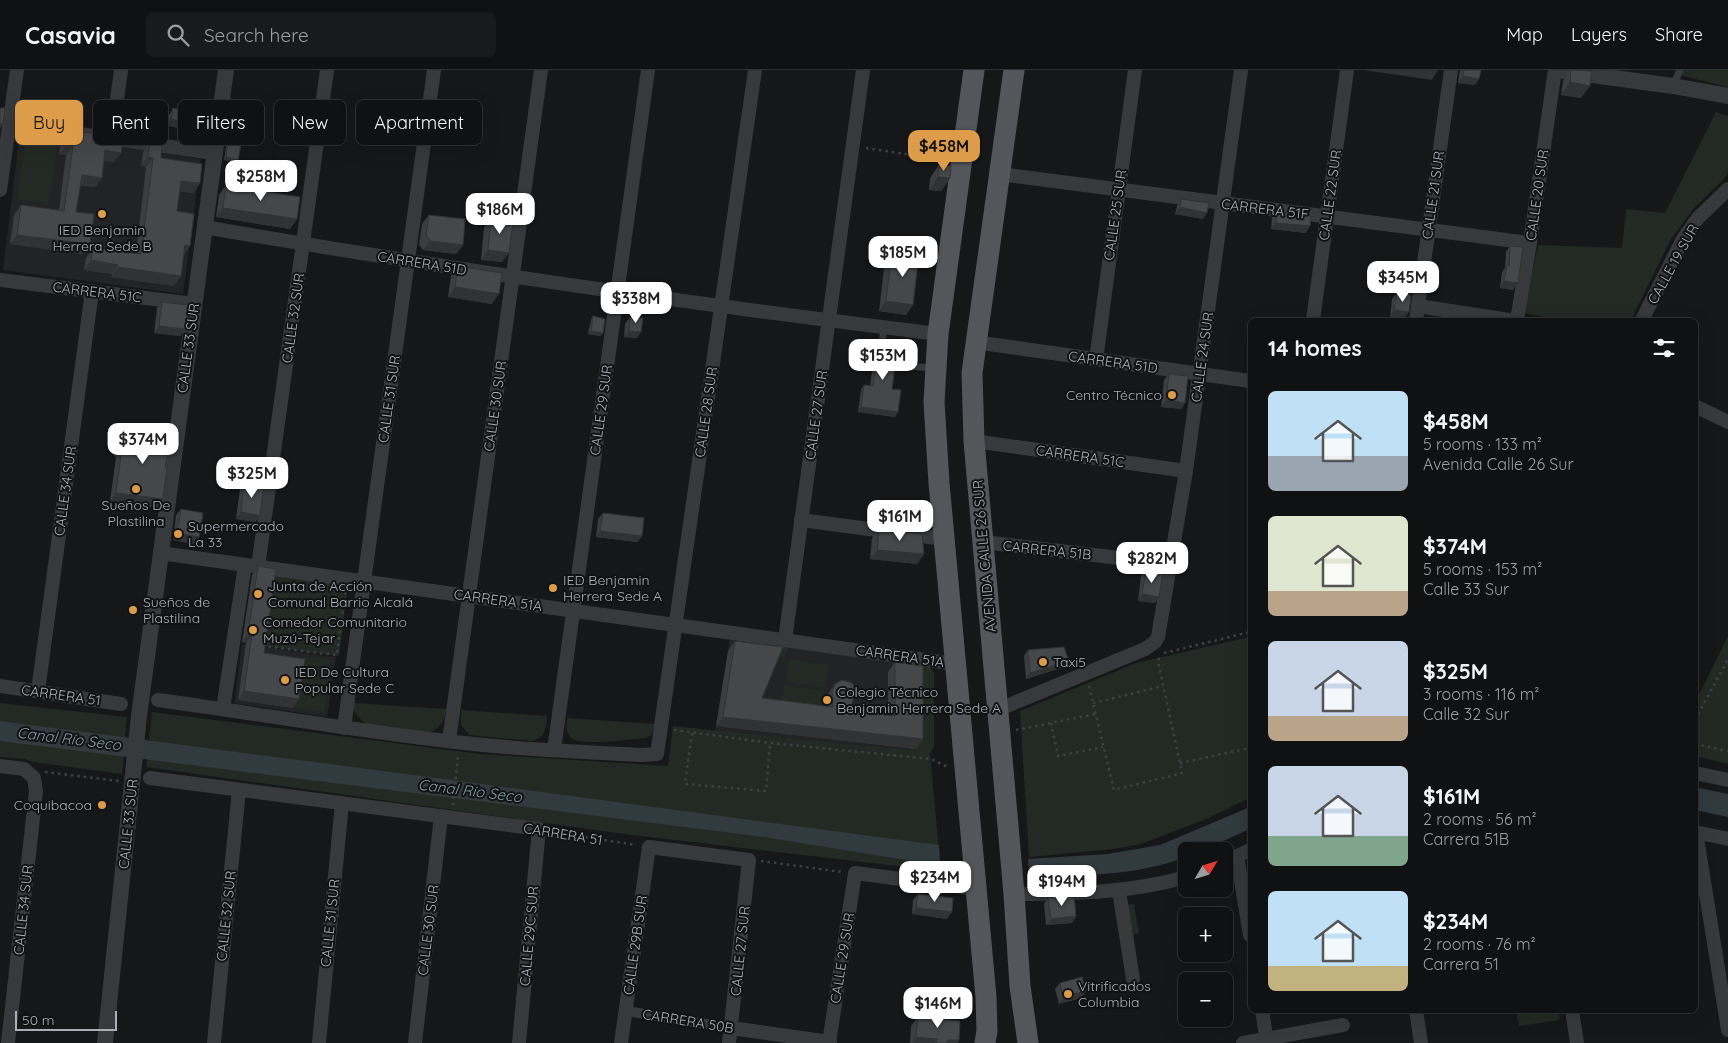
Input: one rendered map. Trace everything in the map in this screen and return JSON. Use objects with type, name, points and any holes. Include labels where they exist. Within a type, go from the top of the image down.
[{"type":"main road","points":[[974,70],[938,334],[934,418],[986,997],[987,1032],[985,1043]]},
{"type":"main road","name":"AVENIDA CALLE 26 SUR","points":[[1014,70],[975,342],[971,389],[1014,894],[1020,986],[1028,1043]]},
{"type":"street","points":[[0,190],[17,70]]},
{"type":"street","points":[[117,100],[121,70]]},
{"type":"street","name":"CALLE 33 SUR","points":[[105,1043],[139,716],[226,70]]},
{"type":"street","name":"CALLE 32 SUR","points":[[223,709],[251,566],[303,244],[327,70]]},
{"type":"street","name":"CALLE 31 SUR","points":[[344,728],[434,70]]},
{"type":"street","name":"CALLE 30 SUR","points":[[449,741],[541,70]]},
{"type":"street","name":"CALLE 29 SUR","points":[[554,750],[648,70]]},
{"type":"street","name":"CALLE 28 SUR","points":[[554,750],[643,755],[657,754],[755,70]]},
{"type":"street","name":"CALLE 27 SUR","points":[[785,640],[863,70]]},
{"type":"street","name":"CALLE 25 SUR","points":[[1096,360],[1135,70]]},
{"type":"street","name":"CALLE 24 SUR","points":[[1158,648],[1159,632],[1186,471],[1242,70]]},
{"type":"street","name":"CALLE 22 SUR","points":[[1313,318],[1347,70]]},
{"type":"street","name":"CALLE 21 SUR","points":[[1417,313],[1451,70]]},
{"type":"street","points":[[1556,70],[1673,86],[1728,96]]},
{"type":"street","name":"CALLE 20 SUR","points":[[1517,318],[1556,70]]},
{"type":"street","points":[[9,124],[93,135]]},
{"type":"street","points":[[160,145],[214,153]]},
{"type":"street","name":"CARRERA 51F","points":[[1000,174],[1530,243]]},
{"type":"street","name":"CALLE 19 SUR","points":[[1643,318],[1683,239],[1698,218],[1728,189]]},
{"type":"street","name":"CARRERA 51D","points":[[204,227],[617,293],[938,334]]},
{"type":"street","name":"CARRERA 51C","points":[[0,280],[194,304]]},
{"type":"street","name":"CALLE 34 SUR","points":[[38,691],[92,291]]},
{"type":"street","points":[[1417,313],[1483,318]]},
{"type":"street","name":"CARRERA 51D","points":[[975,342],[1248,381]]},
{"type":"street","points":[[1698,407],[1728,422]]},
{"type":"street","name":"CARRERA 51C","points":[[974,441],[1186,471]]},
{"type":"street","points":[[801,520],[944,539]]},
{"type":"street","name":"CARRERA 51B","points":[[984,542],[1171,564]]},
{"type":"street","name":"CARRERA 51A","points":[[160,553],[955,664]]},
{"type":"street","points":[[997,710],[1145,649],[1158,648]]},
{"type":"street","name":"CARRERA 51","points":[[0,686],[121,704]]},
{"type":"street","points":[[158,700],[344,728],[449,741],[554,750]]},
{"type":"street","points":[[0,766],[29,773]]},
{"type":"street","name":"CALLE 34 SUR","points":[[8,1043],[36,791],[29,773]]},
{"type":"street","points":[[1698,774],[1728,780]]},
{"type":"street","name":"CARRERA 51","points":[[150,778],[539,829]]},
{"type":"street","name":"CALLE 32 SUR","points":[[214,1043],[239,790]]},
{"type":"street","name":"CALLE 31 SUR","points":[[319,1043],[342,803]]},
{"type":"street","name":"CALLE 30 SUR","points":[[415,1043],[441,816]]},
{"type":"street","name":"CALLE 29C SUR","points":[[519,1043],[539,829]]},
{"type":"street","points":[[1698,833],[1728,840]]},
{"type":"street","points":[[650,847],[750,860]]},
{"type":"street","name":"CALLE 29B SUR","points":[[621,1043],[650,847]]},
{"type":"street","points":[[1698,850],[1728,1030]]},
{"type":"street","points":[[1244,853],[1248,908]]},
{"type":"street","name":"CALLE 27 SUR","points":[[729,1043],[750,860]]},
{"type":"street","points":[[855,873],[977,888]]},
{"type":"street","name":"CALLE 29 SUR","points":[[833,1043],[855,873]]},
{"type":"street","points":[[1014,894],[1119,891],[1178,879]]},
{"type":"street","points":[[1119,891],[1133,979]]},
{"type":"street","name":"CARRERA 50B","points":[[626,1011],[833,1043]]},
{"type":"street","points":[[1262,1013],[1267,1041]]},
{"type":"street","points":[[1416,1013],[1421,1043]]},
{"type":"street","points":[[1572,1013],[1577,1043]]},
{"type":"street","points":[[1243,1043],[1267,1041],[1343,1025]]},
{"type":"lane","points":[[1673,86],[1680,70]]},
{"type":"lane","points":[[882,343],[884,328]]},
{"type":"lane","points":[[893,365],[936,368]]},
{"type":"path","points":[[853,146],[961,163]]},
{"type":"path","points":[[262,646],[337,655],[346,592],[336,591]]},
{"type":"path","points":[[1086,673],[1114,790],[1182,774],[1158,661],[1158,648],[1248,632]]},
{"type":"path","points":[[1698,715],[1728,660]]},
{"type":"path","points":[[1093,704],[1163,686]]},
{"type":"path","points":[[1011,731],[1096,714]]},
{"type":"path","points":[[1051,724],[1058,756],[1103,747]]},
{"type":"path","points":[[661,728],[770,743],[931,759],[956,770]]},
{"type":"path","points":[[692,732],[684,784],[766,791],[770,743]]},
{"type":"path","points":[[1698,745],[1728,751]]},
{"type":"path","points":[[1180,763],[1248,748]]},
{"type":"path","points":[[453,802],[457,765]]},
{"type":"path","points":[[29,773],[132,782]]},
{"type":"path","name":"CARRERA 51","points":[[539,829],[650,847]]},
{"type":"path","points":[[750,860],[855,873]]},
{"type":"shaded area","points":[[1676,70],[1728,70],[1728,87],[1675,74]]},
{"type":"shaded area","points":[[1716,112],[1728,116],[1728,173],[1695,207],[1671,239],[1632,318],[1551,318],[1524,313],[1538,245],[1622,248],[1626,209],[1665,213]]},
{"type":"shaded area","name":"IED Benjamin Herrera Sede B","points":[[83,141],[93,142],[93,145],[110,145],[201,159],[183,294],[3,270],[18,145],[83,145]]},
{"type":"shaded area","points":[[25,145],[58,145],[49,203],[17,199]]},
{"type":"shaded area","points":[[272,574],[348,585],[339,656],[262,646]]},
{"type":"shaded area","points":[[1728,636],[1728,764],[1698,757],[1698,697]]},
{"type":"shaded area","points":[[1248,637],[1248,799],[1206,819],[1141,844],[1113,849],[1029,857],[1020,711],[1136,663]]},
{"type":"shaded area","name":"Colegio Técnico Benjamin Herrera Sede A","points":[[730,640],[928,665],[934,673],[934,747],[930,753],[715,731]]},
{"type":"shaded area","points":[[730,640],[789,647],[784,658],[728,651]]},
{"type":"shaded area","name":"IED De Cultura Popular Sede C","points":[[242,644],[336,657],[327,717],[234,703]]},
{"type":"shaded area","points":[[303,656],[331,660],[324,712],[296,708]]},
{"type":"shaded area","points":[[789,659],[829,665],[826,688],[786,682]]},
{"type":"shaded area","points":[[928,665],[934,673],[934,747],[930,753],[941,871],[632,835],[146,767],[152,712],[480,754],[668,766],[673,726],[916,751],[900,674]]},
{"type":"shaded area","points":[[784,685],[824,691],[821,714],[781,708]]},
{"type":"shaded area","points":[[0,703],[127,717],[122,774],[0,757]]},
{"type":"shaded area","points":[[354,703],[447,709],[441,724],[427,733],[368,725],[353,710]]},
{"type":"shaded area","points":[[461,710],[547,716],[546,725],[540,738],[532,741],[469,735],[461,725]]},
{"type":"shaded area","points":[[567,718],[655,724],[651,736],[646,738],[584,742],[568,735]]},
{"type":"shaded area","points":[[1134,904],[1139,933],[1133,935],[1127,905]]},
{"type":"shaded area","points":[[1517,1013],[1559,1013],[1560,1020],[1519,1026]]},
{"type":"water","name":"Canal Río Seco","points":[[0,721],[939,845],[940,865],[764,837],[0,741]]},
{"type":"water","points":[[1698,788],[1728,794],[1728,817],[1698,811]]},
{"type":"water","points":[[1248,808],[1248,830],[1220,842],[1178,842],[1178,860],[1167,863],[1129,871],[1089,875],[1029,877],[1028,859],[1108,854],[1160,845]]},
{"type":"building","points":[[1464,70],[1481,70],[1479,79],[1463,76]]},
{"type":"building","points":[[1571,70],[1592,71],[1590,86],[1570,82]]},
{"type":"building","points":[[0,108],[5,108],[3,124],[0,124]]},
{"type":"building","points":[[173,108],[178,109],[178,121],[171,119]]},
{"type":"building","points":[[83,132],[93,134],[93,145],[122,145],[121,153],[105,150],[102,178],[82,175],[76,212],[94,214],[90,244],[17,235],[21,205],[64,211],[73,146],[66,145],[83,145]]},
{"type":"building","points":[[150,145],[162,145],[161,158],[202,164],[200,183],[181,181],[177,211],[194,214],[190,246],[185,245],[181,276],[118,267],[118,265],[91,260],[93,248],[141,254],[153,158],[148,157]]},
{"type":"building","points":[[228,145],[241,145],[238,160],[226,157]]},
{"type":"building","points":[[939,165],[951,166],[950,178],[938,177]]},
{"type":"building","points":[[226,185],[300,197],[297,219],[223,208]]},
{"type":"building","points":[[1181,199],[1209,203],[1207,213],[1180,207]]},
{"type":"building","points":[[1277,212],[1311,216],[1310,226],[1276,223]]},
{"type":"building","points":[[429,215],[465,219],[463,245],[430,241],[426,235]]},
{"type":"building","points":[[491,218],[513,221],[509,253],[488,250]]},
{"type":"building","points":[[1510,246],[1523,247],[1518,283],[1504,281],[1507,265],[1509,266]]},
{"type":"building","points":[[892,251],[919,254],[913,305],[886,301]]},
{"type":"building","points":[[458,266],[502,273],[499,294],[455,287]]},
{"type":"building","points":[[1397,293],[1411,295],[1409,312],[1394,310]]},
{"type":"building","points":[[162,302],[188,305],[185,329],[159,326]]},
{"type":"building","points":[[593,316],[605,319],[603,333],[591,331]]},
{"type":"building","points":[[630,317],[643,318],[641,332],[629,331]]},
{"type":"building","points":[[880,337],[884,343],[888,343],[891,339],[899,340],[897,355],[891,359],[895,365],[892,389],[901,390],[898,412],[861,407],[864,385],[873,386]]},
{"type":"building","points":[[1169,374],[1188,376],[1185,403],[1166,400]]},
{"type":"building","points":[[123,430],[170,439],[165,467],[167,467],[163,499],[116,493]]},
{"type":"building","points":[[244,482],[264,485],[260,516],[241,512]]},
{"type":"building","points":[[181,509],[203,513],[199,537],[177,533]]},
{"type":"building","points":[[603,513],[644,518],[642,536],[600,531]]},
{"type":"building","points":[[879,529],[922,534],[924,554],[877,550]]},
{"type":"building","points":[[258,566],[276,569],[264,653],[305,659],[299,699],[244,691],[252,634],[248,634]]},
{"type":"building","points":[[1146,570],[1163,573],[1159,597],[1142,594]]},
{"type":"building","points":[[735,641],[783,647],[762,698],[833,707],[832,691],[835,684],[842,680],[853,684],[856,691],[850,710],[895,716],[895,662],[923,666],[923,739],[723,717]]},
{"type":"building","name":"Taxi5","points":[[1064,647],[1069,661],[1030,673],[1028,650]]},
{"type":"building","points":[[918,894],[953,898],[952,912],[916,908]]},
{"type":"building","points":[[1074,895],[1076,916],[1051,919],[1048,897]]},
{"type":"building","points":[[1082,977],[1086,991],[1063,997],[1060,983]]},
{"type":"building","points":[[918,1017],[960,1021],[959,1040],[947,1040],[947,1043],[936,1043],[937,1039],[916,1037]]},
{"type":"place","name":"IED Benjamin Herrera Sede B","points":[[102,214]]},
{"type":"place","name":"Centro Técnico","points":[[1172,395]]},
{"type":"place","name":"Sueños De Plastilina","points":[[136,489]]},
{"type":"place","name":"Supermercado La 33","points":[[178,534]]},
{"type":"place","name":"IED Benjamin Herrera Sede A","points":[[553,588]]},
{"type":"place","name":"Junta de Acción Comunal Barrio Alcalá","points":[[258,594]]},
{"type":"place","name":"Sueños de Plastilina","points":[[133,610]]},
{"type":"place","name":"Comedor Comunitario Muzú-Tejar","points":[[253,630]]},
{"type":"place","name":"Taxi5","points":[[1043,662]]},
{"type":"place","name":"IED De Cultura Popular Sede C","points":[[285,680]]},
{"type":"place","name":"Colegio Técnico Benjamin Herrera Sede A","points":[[827,700]]},
{"type":"place","name":"Coquibacoa","points":[[102,805]]},
{"type":"place","name":"Vitrificados Columbia","points":[[1068,994]]}]
